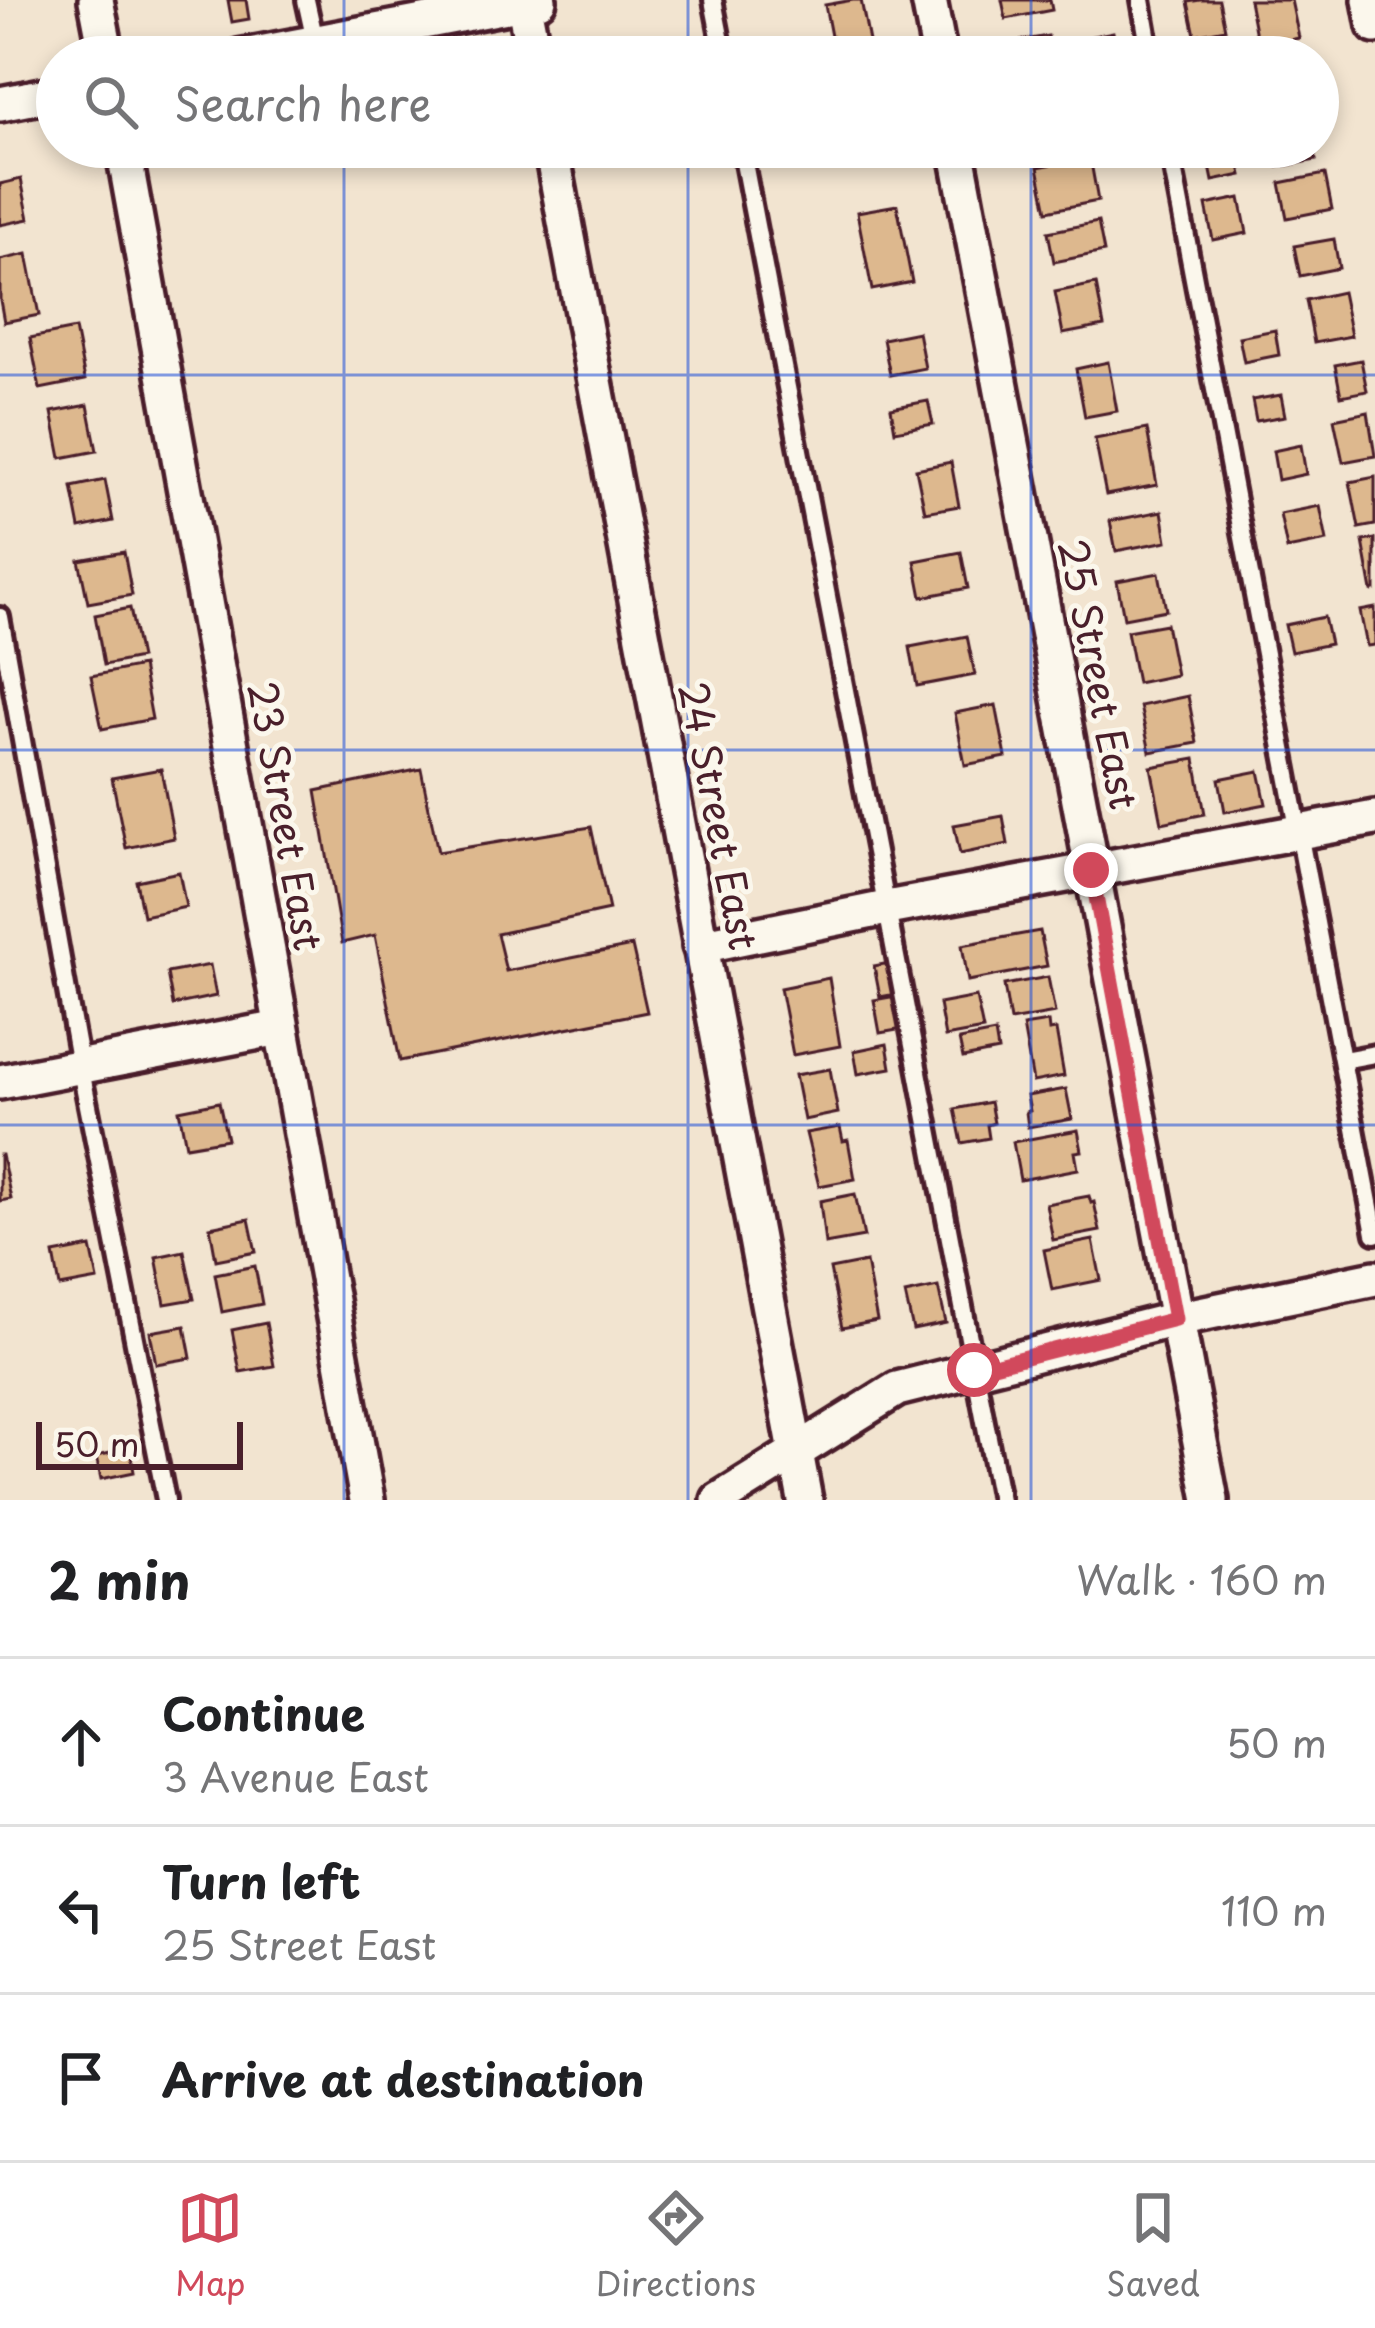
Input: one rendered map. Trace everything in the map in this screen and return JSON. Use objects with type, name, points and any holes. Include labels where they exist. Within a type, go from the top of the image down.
[{"type":"street","points":[[96,0],[103,36]]},
{"type":"street","points":[[929,0],[936,36]]},
{"type":"street","points":[[1370,0],[1375,26]]},
{"type":"street","points":[[342,36],[529,1],[532,36]]},
{"type":"street","points":[[0,104],[36,97]]},
{"type":"street","name":"23 Street East","points":[[127,168],[367,1500]]},
{"type":"street","name":"24 Street East","points":[[554,168],[805,1500]]},
{"type":"street","name":"25 Street East","points":[[960,168],[1211,1500]]},
{"type":"street","points":[[700,946],[1375,818]]},
{"type":"street","points":[[0,1082],[280,1028]]},
{"type":"street","points":[[719,1500],[897,1389],[1175,1319],[1375,1278]]},
{"type":"lane","points":[[306,0],[314,36]]},
{"type":"lane","points":[[713,0],[720,36]]},
{"type":"lane","points":[[1141,0],[1147,36]]},
{"type":"lane","points":[[745,168],[1000,1500]]},
{"type":"lane","points":[[1173,168],[1375,1234]]},
{"type":"lane","points":[[0,617],[80,1065],[166,1500]]},
{"type":"lane","points":[[1343,1060],[1375,1054]]},
{"type":"building","points":[[228,0],[246,0],[249,19],[232,22]]},
{"type":"building","points":[[861,0],[868,36],[831,36],[825,5]]},
{"type":"building","points":[[1002,0],[1050,0],[1052,10],[1006,19]]},
{"type":"building","points":[[1219,0],[1225,29],[1195,35],[1188,2]]},
{"type":"building","points":[[1249,0],[1291,0],[1299,36],[1256,36]]},
{"type":"building","points":[[1038,168],[1092,168],[1098,201],[1047,211]]},
{"type":"building","points":[[1210,168],[1240,168],[1242,175],[1213,181]]},
{"type":"building","points":[[1325,174],[1332,209],[1287,218],[1280,183]]},
{"type":"building","points":[[21,179],[29,219],[0,225],[0,184]]},
{"type":"building","points":[[1240,198],[1247,233],[1213,240],[1206,205]]},
{"type":"building","points":[[897,205],[912,282],[872,290],[857,212]]},
{"type":"building","points":[[1098,222],[1104,252],[1054,262],[1048,232]]},
{"type":"building","points":[[1334,239],[1339,268],[1300,276],[1294,246]]},
{"type":"building","points":[[27,254],[39,315],[4,322],[0,260]]},
{"type":"building","points":[[1096,284],[1104,326],[1063,334],[1055,292]]},
{"type":"building","points":[[1342,292],[1351,336],[1314,343],[1306,300]]},
{"type":"building","points":[[75,329],[85,380],[40,389],[30,338]]},
{"type":"building","points":[[1275,330],[1279,355],[1244,362],[1239,337]]},
{"type":"building","points":[[918,332],[925,368],[890,375],[883,339]]},
{"type":"building","points":[[1361,360],[1367,391],[1341,396],[1335,365]]},
{"type":"building","points":[[1108,362],[1117,411],[1085,417],[1076,369]]},
{"type":"building","points":[[1281,395],[1285,416],[1256,421],[1252,400]]},
{"type":"building","points":[[928,401],[933,424],[895,431],[891,408]]},
{"type":"building","points":[[88,405],[97,451],[61,458],[52,412]]},
{"type":"building","points":[[1368,412],[1375,456],[1343,462],[1334,419]]},
{"type":"building","points":[[1147,429],[1157,485],[1106,495],[1095,439]]},
{"type":"building","points":[[1301,445],[1306,474],[1278,480],[1273,451]]},
{"type":"building","points":[[951,462],[959,506],[925,512],[916,469]]},
{"type":"building","points":[[1375,477],[1375,525],[1359,528],[1350,482]]},
{"type":"building","points":[[105,480],[113,521],[80,528],[72,487]]},
{"type":"building","points":[[1320,506],[1327,541],[1287,549],[1280,514]]},
{"type":"building","points":[[1162,511],[1167,541],[1116,551],[1110,521]]},
{"type":"building","points":[[1375,539],[1375,590],[1372,591],[1363,541]]},
{"type":"building","points":[[124,552],[132,595],[88,603],[79,560]]},
{"type":"building","points":[[961,552],[968,588],[922,597],[915,561]]},
{"type":"building","points":[[1159,573],[1166,610],[1124,618],[1117,581]]},
{"type":"building","points":[[130,608],[140,658],[104,665],[95,615]]},
{"type":"building","points":[[1375,608],[1375,645],[1367,646],[1360,611]]},
{"type":"building","points":[[1324,617],[1330,644],[1291,652],[1285,625]]},
{"type":"building","points":[[1166,624],[1176,675],[1137,683],[1127,631]]},
{"type":"building","points":[[967,636],[975,675],[917,686],[910,647]]},
{"type":"building","points":[[142,666],[152,719],[102,729],[91,676]]},
{"type":"building","points":[[1188,696],[1197,743],[1150,752],[1140,706]]},
{"type":"building","points":[[996,705],[1006,757],[965,765],[955,713]]},
{"type":"building","points":[[1195,759],[1205,814],[1162,823],[1151,767]]},
{"type":"building","points":[[161,769],[174,838],[126,848],[112,778]]},
{"type":"building","points":[[421,769],[438,852],[591,827],[609,910],[497,934],[506,971],[632,946],[647,1012],[400,1061],[375,935],[342,943],[316,791]]},
{"type":"building","points":[[1259,771],[1266,804],[1225,812],[1219,779]]},
{"type":"building","points":[[1003,816],[1008,844],[960,854],[954,825]]},
{"type":"building","points":[[179,872],[186,907],[143,916],[136,881]]},
{"type":"building","points":[[1040,931],[1047,966],[968,981],[962,945]]},
{"type":"building","points":[[895,962],[901,993],[880,997],[874,966]]},
{"type":"building","points":[[210,965],[216,996],[173,1005],[167,973]]},
{"type":"building","points":[[1048,977],[1055,1013],[1010,1021],[1004,985]]},
{"type":"building","points":[[829,978],[840,1046],[793,1055],[780,988]]},
{"type":"building","points":[[896,996],[903,1029],[880,1033],[874,1000]]},
{"type":"building","points":[[976,997],[983,1030],[945,1037],[939,1004]]},
{"type":"building","points":[[1048,1022],[1049,1031],[1056,1030],[1064,1076],[1033,1082],[1023,1026]]},
{"type":"building","points":[[995,1033],[998,1051],[963,1058],[959,1040]]},
{"type":"building","points":[[887,1044],[891,1068],[858,1074],[854,1051]]},
{"type":"building","points":[[830,1069],[838,1113],[804,1120],[795,1075]]},
{"type":"building","points":[[1066,1089],[1072,1119],[1028,1127],[1027,1096]]},
{"type":"building","points":[[219,1102],[227,1139],[186,1146],[179,1110]]},
{"type":"building","points":[[990,1102],[994,1123],[987,1125],[989,1138],[962,1143],[955,1109]]},
{"type":"building","points":[[840,1127],[843,1141],[848,1140],[855,1179],[819,1186],[806,1133]]},
{"type":"building","points":[[1078,1130],[1082,1151],[1075,1152],[1078,1169],[1020,1180],[1013,1142]]},
{"type":"building","points":[[0,1155],[11,1199],[0,1201]]},
{"type":"building","points":[[855,1194],[864,1237],[825,1244],[820,1201]]},
{"type":"building","points":[[1089,1196],[1100,1231],[1053,1240],[1046,1204]]},
{"type":"building","points":[[249,1219],[256,1252],[216,1260],[210,1227]]},
{"type":"building","points":[[1093,1240],[1101,1280],[1052,1290],[1044,1250]]},
{"type":"building","points":[[91,1247],[98,1280],[60,1287],[54,1254]]},
{"type":"building","points":[[184,1251],[194,1299],[165,1304],[156,1257]]},
{"type":"building","points":[[866,1262],[877,1321],[842,1328],[830,1269]]},
{"type":"building","points":[[255,1266],[262,1304],[222,1312],[215,1274]]},
{"type":"building","points":[[938,1287],[946,1323],[913,1330],[905,1294]]},
{"type":"building","points":[[266,1323],[274,1366],[240,1372],[232,1330]]},
{"type":"building","points":[[185,1326],[191,1358],[156,1364],[150,1332]]},
{"type":"building","points":[[130,1449],[134,1472],[101,1479],[96,1456]]},
{"type":"route","points":[[974,1370],[1175,1319],[1091,870]]}]
